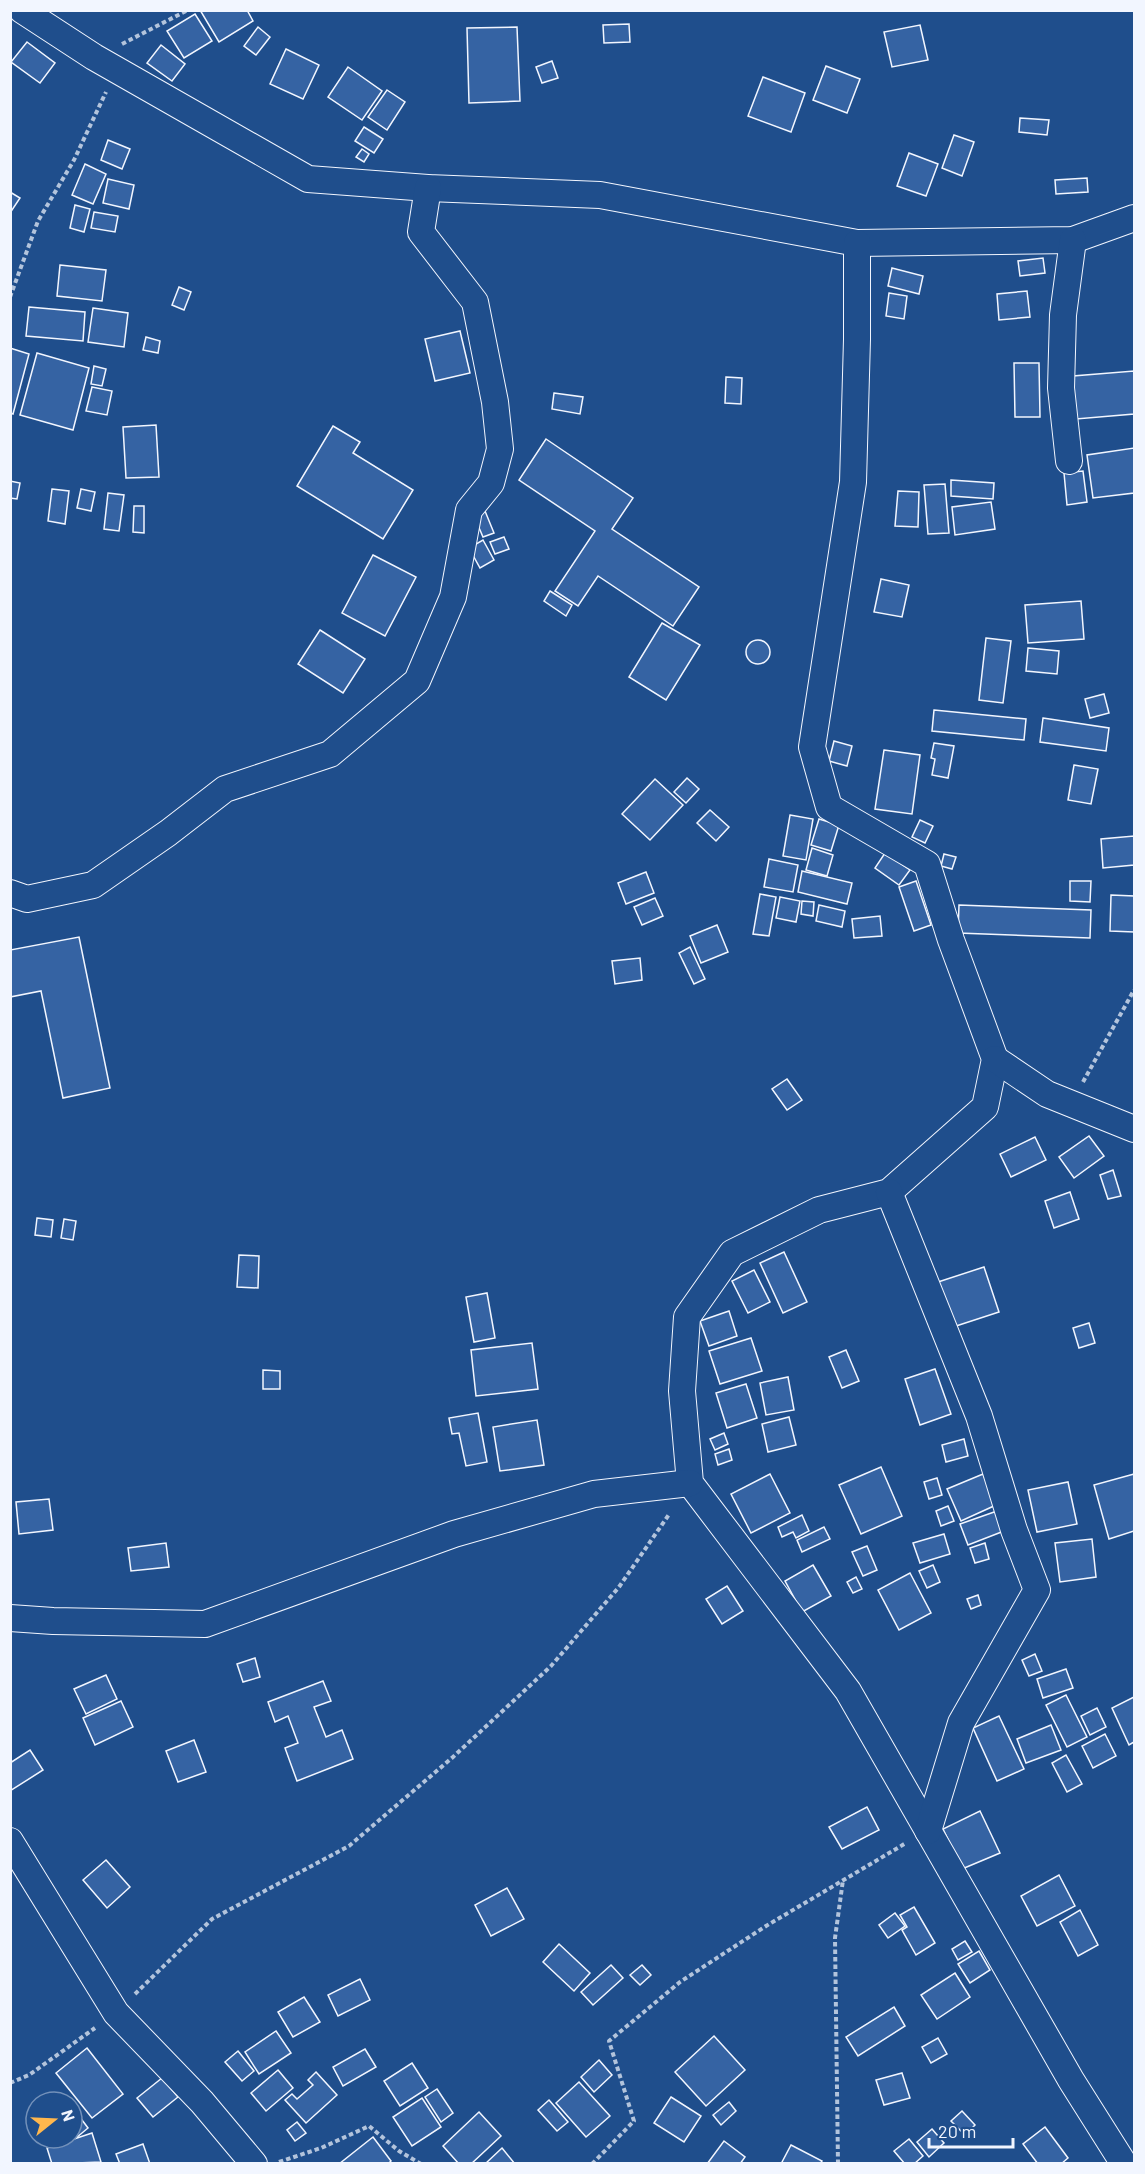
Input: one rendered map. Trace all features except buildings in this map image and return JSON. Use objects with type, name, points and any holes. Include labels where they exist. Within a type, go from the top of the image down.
[{"type":"street","points":[[22,10],[94,57],[308,178],[428,188],[600,195],[857,243],[1073,240],[1134,218]]},
{"type":"street","points":[[10,893],[27,899],[93,885],[168,833],[225,789],[330,754],[417,681],[453,597],[469,510],[491,483],[500,449],[495,402],[475,302],[421,232],[428,188]]},
{"type":"street","points":[[1069,461],[1061,388],[1063,315],[1073,240]]},
{"type":"street","points":[[857,243],[853,482],[812,747],[829,807],[927,864],[951,940],[995,1059],[985,1107],[889,1192],[819,1209],[732,1253],[687,1317],[682,1391],[690,1483],[848,1691],[1071,2080],[1124,2163]]},
{"type":"street","points":[[995,1059],[1047,1094],[1134,1129]]},
{"type":"street","points":[[889,1192],[979,1416],[1014,1530],[1037,1590],[961,1724],[928,1831]]},
{"type":"street","points":[[10,1618],[53,1622],[205,1624],[454,1534],[594,1494],[690,1483]]},
{"type":"street","points":[[10,1841],[116,2013],[202,2102],[254,2163]]},
{"type":"path","points":[[94,57],[188,10]]},
{"type":"path","points":[[10,297],[38,221],[74,160],[117,70]]},
{"type":"path","points":[[1071,1103],[1134,990]]},
{"type":"path","points":[[10,2083],[29,2075],[116,2013],[212,1919],[349,1846],[453,1757],[551,1666],[619,1587],[690,1483]]},
{"type":"path","points":[[592,2163],[634,2121],[609,2041],[680,1982],[843,1879],[928,1831]]},
{"type":"path","points":[[838,2163],[836,1938],[843,1879]]},
{"type":"path","points":[[273,2163],[321,2148],[369,2126],[399,2151],[421,2163]]}]
